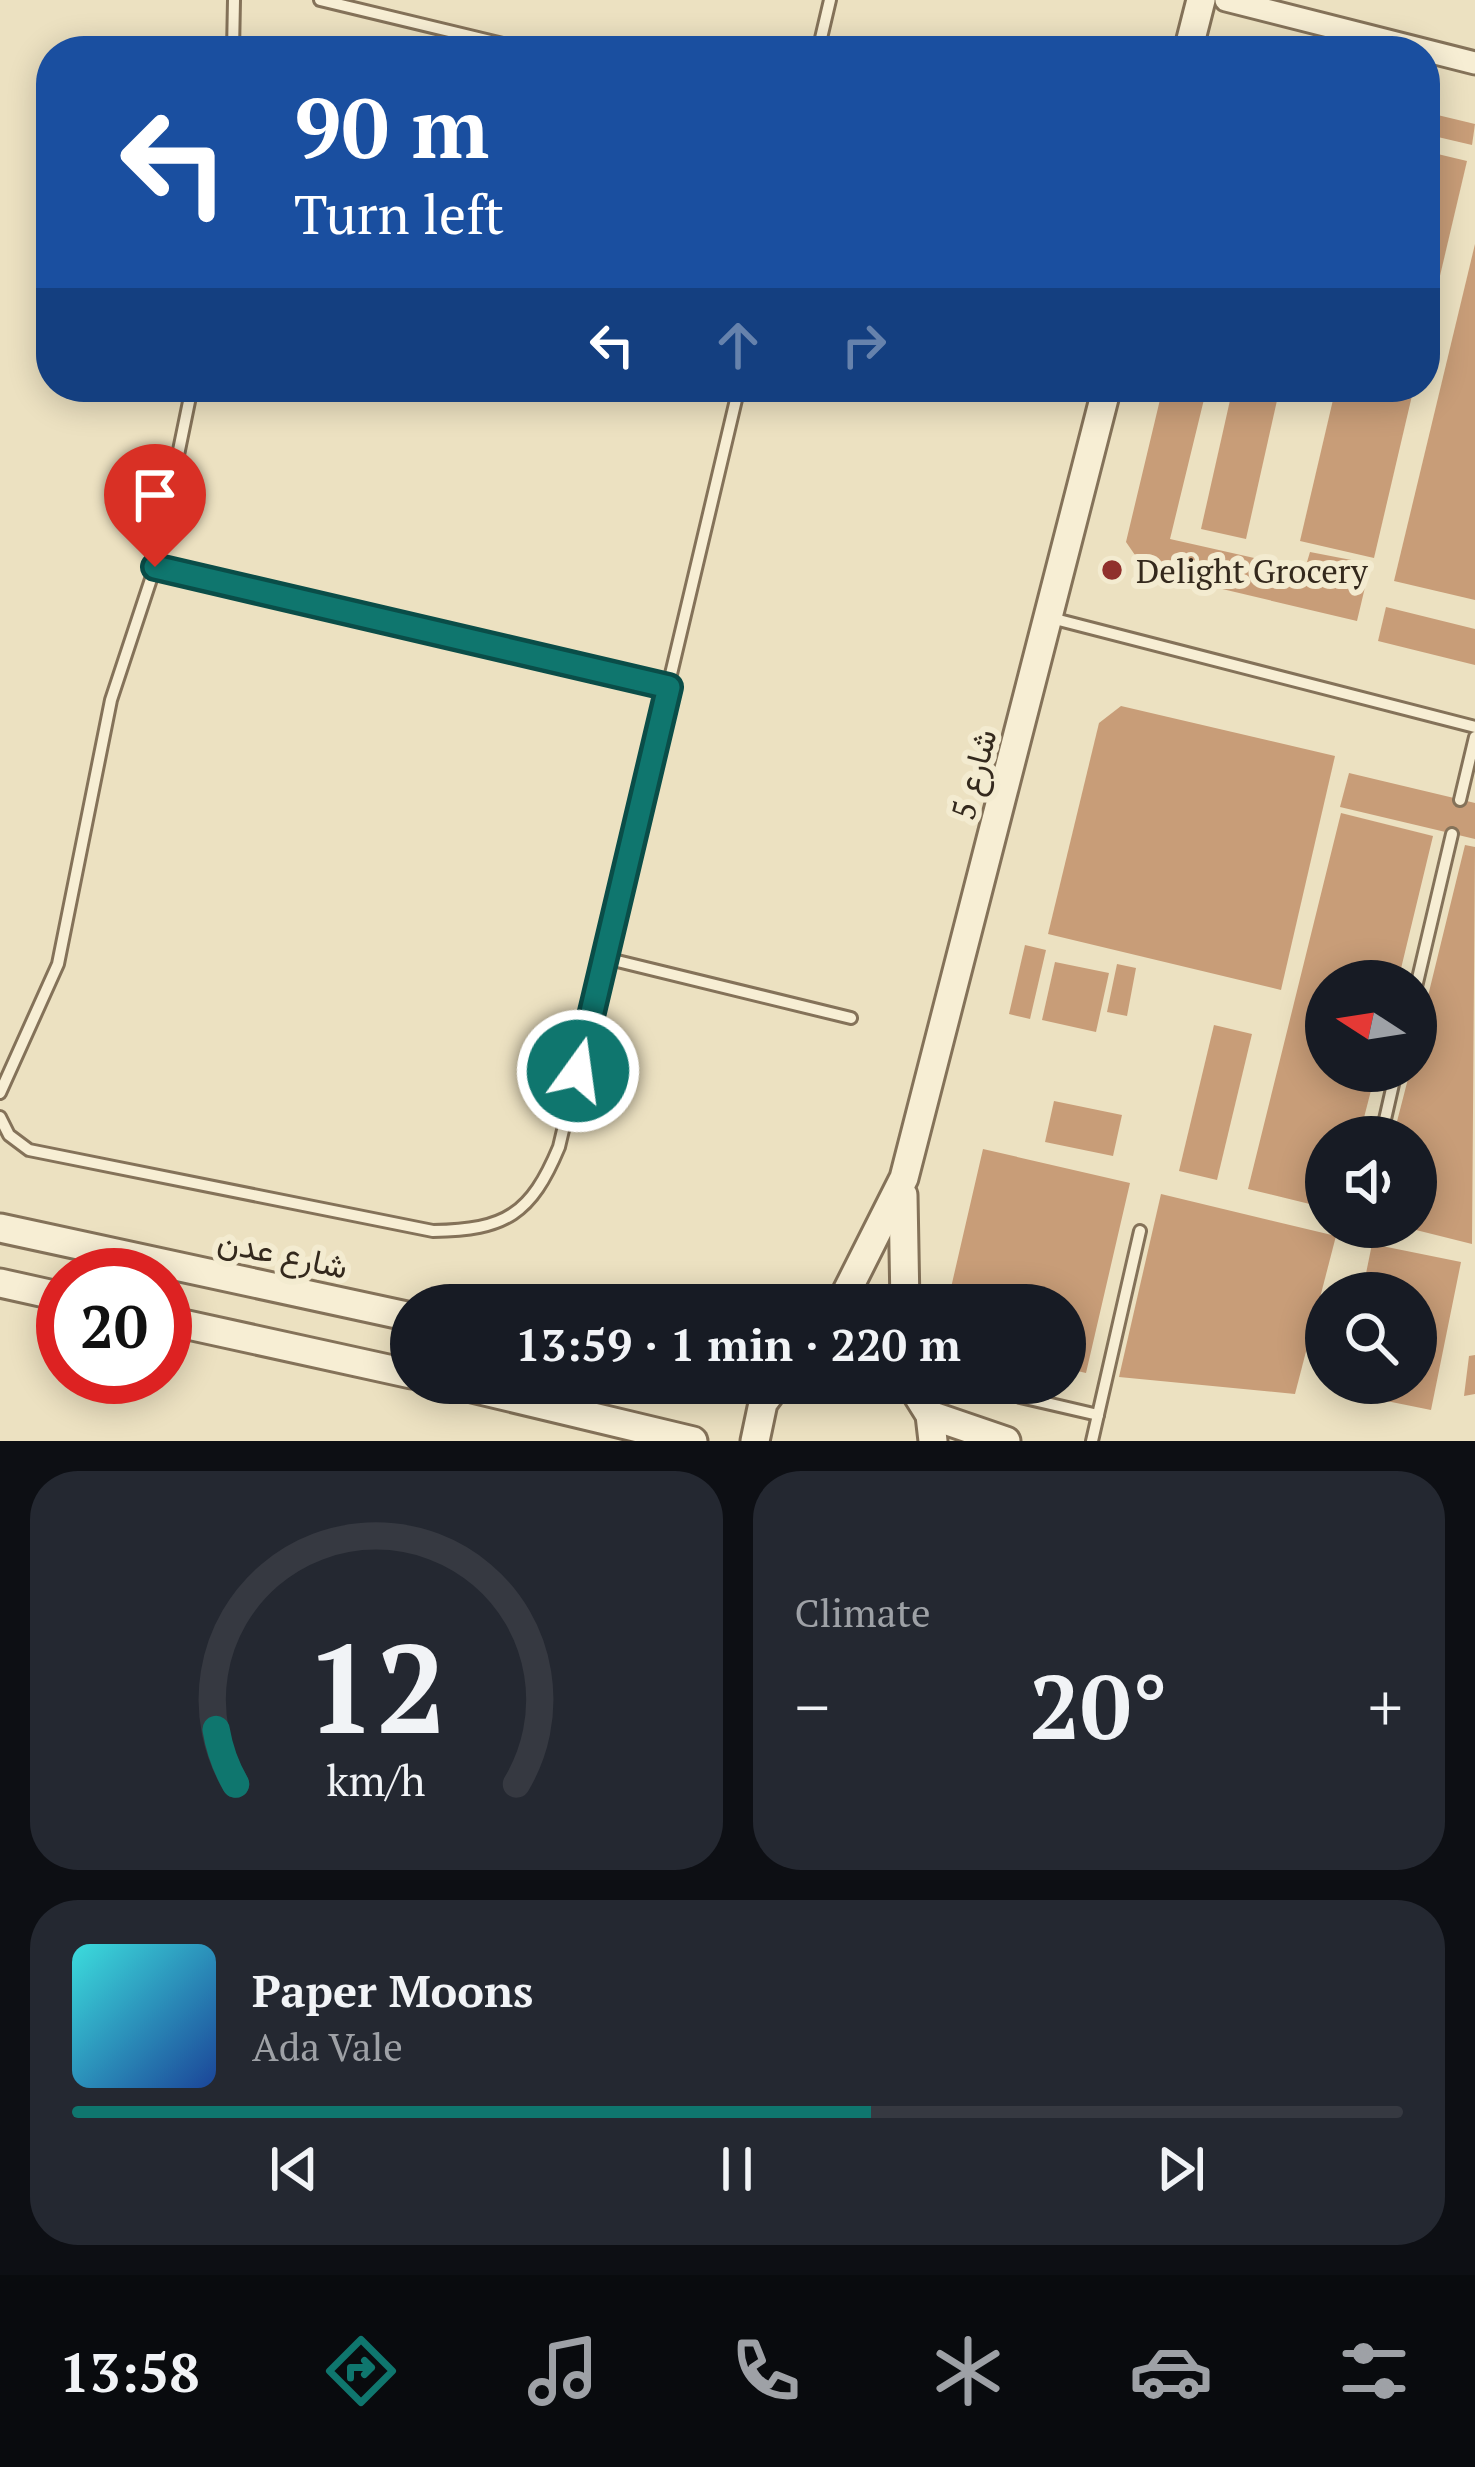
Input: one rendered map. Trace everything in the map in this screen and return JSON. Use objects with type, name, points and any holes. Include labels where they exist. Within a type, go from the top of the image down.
[{"type":"street","points":[[1192,36],[1201,0]]},
{"type":"street","points":[[1226,0],[1368,36]]},
{"type":"street","points":[[1440,54],[1475,63]]},
{"type":"street","name":"شارع 5","points":[[851,1284],[904,1178],[1103,402]]},
{"type":"street","name":"شارع 5","points":[[904,1178],[905,1284]]},
{"type":"street","name":"شارع عدن","points":[[0,1228],[390,1313]]},
{"type":"street","points":[[0,1283],[36,1291]]},
{"type":"street","points":[[192,1326],[390,1369]]},
{"type":"street","points":[[539,1404],[693,1441]]},
{"type":"street","points":[[755,1441],[764,1404]]},
{"type":"street","points":[[924,1404],[1006,1441]]},
{"type":"lane","points":[[233,36],[235,0]]},
{"type":"lane","points":[[320,0],[470,36]]},
{"type":"lane","points":[[822,36],[830,0]]},
{"type":"lane","points":[[0,1094],[58,964],[111,700],[155,567],[189,402]]},
{"type":"lane","points":[[0,1117],[9,1135],[29,1150],[433,1231],[479,1230],[512,1216],[541,1189],[559,1147],[736,402]]},
{"type":"lane","points":[[155,567],[669,687]]},
{"type":"lane","points":[[1051,618],[1475,727]]},
{"type":"lane","points":[[1460,800],[1475,736]]},
{"type":"lane","points":[[1423,960],[1452,834]]},
{"type":"lane","points":[[605,958],[850,1018]]},
{"type":"lane","points":[[1092,1441],[1140,1231]]},
{"type":"lane","points":[[1053,1404],[1097,1414]]},
{"type":"building","points":[[1440,116],[1475,124],[1472,145],[1440,138]]},
{"type":"building","points":[[1440,155],[1467,161],[1440,276]]},
{"type":"building","points":[[1475,244],[1475,600],[1394,581]]},
{"type":"building","points":[[1159,402],[1203,402],[1170,539],[1366,583],[1357,621],[1146,571],[1126,542]]},
{"type":"building","points":[[1230,402],[1277,402],[1246,539],[1201,529]]},
{"type":"building","points":[[1332,402],[1410,402],[1374,558],[1300,541]]},
{"type":"building","points":[[1310,552],[1372,564],[1369,575],[1307,562]]},
{"type":"building","points":[[1386,607],[1475,629],[1475,665],[1378,641]]},
{"type":"building","points":[[1121,706],[1335,756],[1281,990],[1048,934],[1099,723]]},
{"type":"building","points":[[1349,773],[1475,803],[1475,839],[1340,807]]},
{"type":"building","points":[[1341,813],[1433,836],[1403,960],[1305,960],[1305,1092],[1371,1092],[1364,1116],[1305,1116],[1305,1203],[1248,1189]]},
{"type":"building","points":[[1465,845],[1475,847],[1472,1244],[1437,1235],[1437,1116],[1398,1116],[1405,1092],[1437,1092],[1437,960]]},
{"type":"building","points":[[1025,945],[1046,950],[1030,1019],[1009,1014]]},
{"type":"building","points":[[1055,962],[1109,973],[1096,1032],[1042,1020]]},
{"type":"building","points":[[1117,964],[1136,968],[1127,1016],[1107,1012]]},
{"type":"building","points":[[1214,1025],[1252,1034],[1217,1180],[1179,1171]]},
{"type":"building","points":[[1054,1101],[1122,1115],[1113,1156],[1045,1142]]},
{"type":"building","points":[[983,1149],[1130,1183],[1086,1373],[1086,1284],[952,1284]]},
{"type":"building","points":[[1161,1194],[1305,1229],[1305,1248],[1333,1248],[1327,1272],[1305,1272],[1305,1355],[1295,1394],[1119,1377]]},
{"type":"building","points":[[1371,1248],[1461,1262],[1437,1380],[1437,1272],[1366,1272]]},
{"type":"building","points":[[1475,1355],[1475,1394],[1464,1396],[1469,1356]]},
{"type":"building","points":[[1401,1404],[1432,1404],[1431,1410]]},
{"type":"place","name":"Delight Grocery","points":[[1112,570]]},
{"type":"route","points":[[155,567],[669,687],[578,1071]]}]
